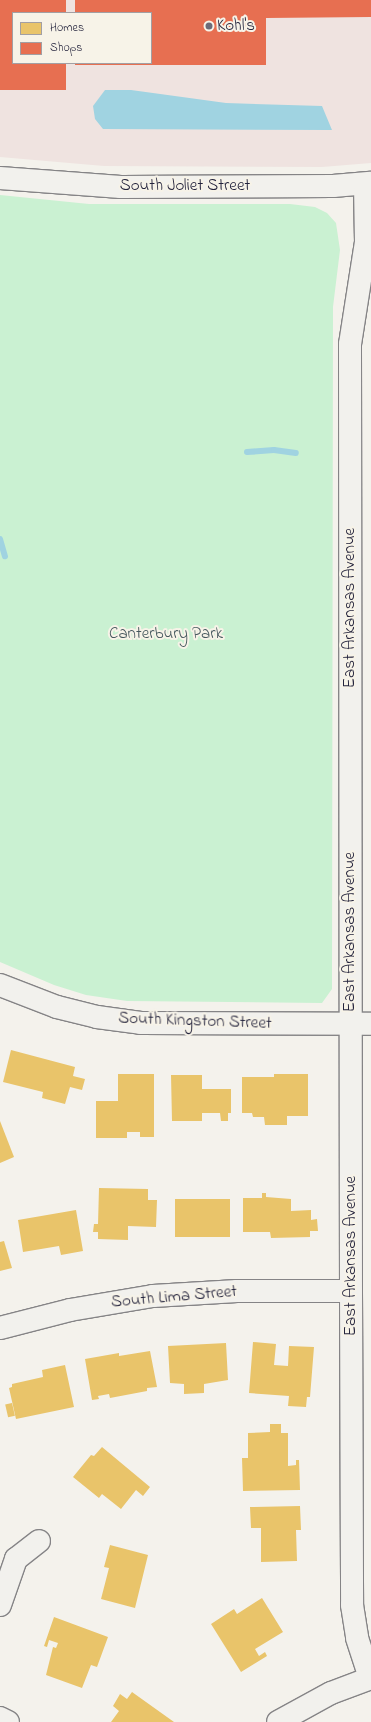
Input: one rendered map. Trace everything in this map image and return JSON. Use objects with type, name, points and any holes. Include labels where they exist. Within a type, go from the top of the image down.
[{"type":"street","name":"South Joliet Street","points":[[0,178],[121,187],[368,184]]},
{"type":"street","name":"East Arkansas Avenue","points":[[278,1722],[331,1693],[371,1678],[357,1638],[352,1606],[351,1291],[361,1024],[350,344],[366,242],[368,184]]},
{"type":"street","name":"South Kingston Street","points":[[0,985],[57,1007],[97,1017],[141,1023],[361,1024]]},
{"type":"street","name":"South Lima Street","points":[[0,1328],[70,1310],[153,1296],[237,1291],[351,1291]]},
{"type":"street","points":[[0,1605],[16,1559],[39,1541]]},
{"type":"street","points":[[0,1718],[8,1722]]},
{"type":"shaded area","points":[[0,0],[371,0],[371,163],[322,167],[104,166],[0,157]]},
{"type":"green space","name":"Canterbury Park","points":[[0,195],[89,204],[290,204],[315,207],[327,213],[336,223],[340,250],[333,307],[332,989],[322,1003],[127,1001],[86,995],[54,985],[0,962]]},
{"type":"water","points":[[105,90],[131,90],[226,103],[322,106],[332,130],[103,129],[95,119],[93,106]]},
{"type":"building: Homes","points":[[11,1050],[75,1067],[73,1076],[85,1079],[82,1090],[70,1087],[65,1104],[42,1098],[43,1092],[3,1082]]},
{"type":"building: Homes","points":[[118,1074],[154,1074],[154,1137],[140,1137],[140,1132],[127,1132],[127,1138],[96,1138],[96,1101],[118,1101]]},
{"type":"building: Homes","points":[[274,1074],[308,1074],[308,1116],[287,1116],[287,1125],[265,1125],[264,1117],[253,1117],[252,1113],[242,1113],[242,1077],[274,1077]]},
{"type":"building: Homes","points":[[171,1075],[202,1075],[202,1089],[231,1089],[231,1113],[228,1113],[228,1121],[221,1121],[220,1113],[202,1113],[202,1121],[172,1121]]},
{"type":"building: Homes","points":[[0,1121],[14,1157],[0,1163]]},
{"type":"building: Homes","points":[[99,1188],[148,1189],[148,1200],[157,1200],[156,1227],[128,1226],[128,1240],[98,1239],[98,1232],[93,1232],[94,1224],[98,1224]]},
{"type":"building: Homes","points":[[262,1193],[266,1193],[266,1197],[291,1199],[291,1211],[311,1210],[311,1220],[317,1219],[318,1231],[310,1231],[310,1237],[271,1238],[270,1232],[243,1232],[243,1198],[262,1198]]},
{"type":"building: Homes","points":[[175,1199],[230,1199],[230,1237],[175,1237]]},
{"type":"building: Homes","points":[[76,1210],[83,1251],[61,1255],[59,1246],[23,1252],[18,1220]]},
{"type":"building: Homes","points":[[4,1241],[12,1268],[0,1271],[0,1242]]},
{"type":"building: Homes","points":[[253,1342],[276,1344],[274,1365],[288,1366],[289,1346],[314,1347],[310,1397],[307,1397],[306,1407],[288,1406],[289,1396],[249,1393]]},
{"type":"building: Homes","points":[[226,1343],[228,1380],[204,1384],[204,1393],[184,1394],[184,1384],[170,1383],[168,1346]]},
{"type":"building: Homes","points":[[150,1351],[157,1387],[147,1388],[147,1391],[110,1398],[109,1394],[98,1396],[99,1399],[92,1400],[85,1359],[119,1353],[119,1356]]},
{"type":"building: Homes","points":[[65,1365],[74,1407],[16,1419],[9,1388],[12,1387],[12,1384],[43,1377],[42,1370]]},
{"type":"building: Homes","points":[[12,1403],[15,1416],[8,1417],[5,1405]]},
{"type":"building: Homes","points":[[270,1424],[281,1424],[281,1433],[288,1433],[288,1466],[296,1465],[296,1460],[299,1460],[300,1490],[243,1491],[242,1458],[248,1458],[248,1433],[270,1432]]},
{"type":"building: Homes","points":[[102,1447],[150,1487],[143,1496],[136,1490],[121,1509],[102,1494],[99,1498],[73,1477],[91,1455],[94,1456]]},
{"type":"building: Homes","points":[[300,1506],[301,1530],[296,1530],[297,1561],[261,1562],[261,1528],[251,1528],[250,1507]]},
{"type":"building: Homes","points":[[110,1545],[148,1555],[135,1608],[101,1599],[109,1568],[104,1567]]},
{"type":"building: Homes","points":[[262,1598],[283,1632],[255,1649],[259,1656],[265,1652],[267,1656],[241,1672],[211,1624],[234,1609],[237,1614]]},
{"type":"building: Homes","points":[[54,1617],[108,1637],[97,1667],[91,1665],[82,1688],[46,1675],[53,1647],[56,1648],[58,1643],[49,1640],[47,1647],[44,1646]]},
{"type":"building: Homes","points":[[132,1692],[174,1722],[111,1722],[119,1711],[113,1706],[120,1694],[127,1699]]},
{"type":"building: Shops","points":[[0,0],[66,0],[66,12],[12,12],[12,64],[66,64],[66,90],[0,90]]},
{"type":"building: Shops","name":"Kohl's","points":[[75,0],[371,0],[371,17],[266,18],[266,65],[75,65],[152,64],[152,12],[75,12]]},
{"type":"waterway","points":[[247,452],[274,450],[296,453]]},
{"type":"waterway","points":[[0,539],[5,556]]},
{"type":"place","name":"Kohl's","points":[[209,26]]}]
